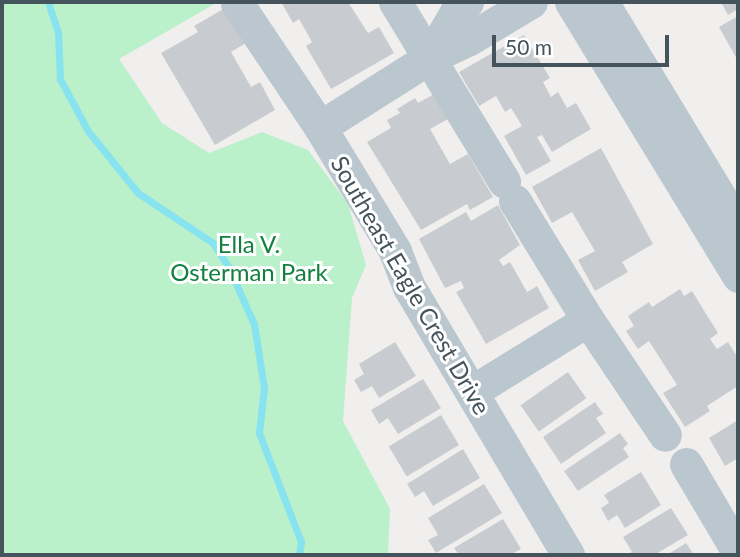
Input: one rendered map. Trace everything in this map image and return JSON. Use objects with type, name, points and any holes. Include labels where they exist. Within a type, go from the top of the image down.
[{"type":"street","points":[[396,2],[587,320],[665,435]]},
{"type":"street","name":"Southeast Eagle Crest Drive","points":[[429,58],[456,12],[467,2]]},
{"type":"street","name":"Southeast Eagle Crest Drive","points":[[531,2],[469,39],[429,58],[320,127],[395,251],[409,287],[568,555]]},
{"type":"street","points":[[571,2],[738,276]]},
{"type":"street","points":[[602,2],[738,227]]},
{"type":"street","points":[[237,3],[320,127]]},
{"type":"street","points":[[472,391],[587,320]]},
{"type":"street","points":[[686,464],[738,552]]},
{"type":"green space","name":"Ella V. Osterman Park","points":[[2,2],[218,2],[119,59],[162,123],[209,153],[262,132],[308,150],[348,204],[366,265],[352,298],[343,421],[390,509],[388,555],[2,555]]},
{"type":"building","points":[[281,2],[348,2],[368,33],[379,27],[394,53],[331,89],[306,46],[312,42],[299,19],[293,23]]},
{"type":"building","points":[[721,2],[738,2],[738,9],[728,15]]},
{"type":"building","points":[[225,8],[246,43],[231,52],[251,87],[260,82],[275,110],[215,145],[161,53],[198,32],[194,26]]},
{"type":"building","points":[[738,16],[738,61],[719,27]]},
{"type":"building","points":[[524,35],[550,78],[543,82],[551,97],[558,92],[567,108],[576,103],[591,129],[552,152],[542,135],[537,137],[551,161],[526,175],[504,136],[522,126],[511,108],[505,112],[496,96],[479,106],[459,72]]},
{"type":"building","points":[[436,93],[450,118],[430,129],[450,164],[468,154],[493,197],[470,210],[467,204],[421,230],[367,142],[391,128],[387,120],[400,113],[397,109],[415,98],[418,103]]},
{"type":"building","points":[[601,148],[653,244],[622,262],[628,272],[595,291],[578,260],[595,251],[572,212],[552,223],[532,187]]},
{"type":"building","points":[[498,205],[520,245],[499,260],[503,266],[510,262],[527,292],[537,286],[549,308],[486,344],[456,292],[464,288],[461,281],[445,288],[419,239],[466,212],[471,221]]},
{"type":"building","points":[[680,289],[684,296],[692,291],[718,333],[710,339],[717,349],[728,342],[738,358],[738,386],[707,406],[710,411],[685,427],[663,393],[677,385],[649,341],[638,349],[626,331],[634,326],[628,316],[649,302],[652,307]]},
{"type":"building","points":[[395,342],[416,376],[379,398],[372,386],[361,392],[354,380],[364,374],[359,364]]},
{"type":"building","points":[[568,372],[586,398],[539,431],[520,405]]},
{"type":"building","points":[[423,379],[441,408],[398,434],[388,418],[379,424],[371,410]]},
{"type":"building","points":[[595,402],[603,414],[596,418],[606,433],[561,464],[543,437]]},
{"type":"building","points":[[441,415],[459,445],[407,476],[389,446]]},
{"type":"building","points":[[738,420],[738,458],[725,466],[709,438]]},
{"type":"building","points":[[620,433],[628,444],[623,448],[629,457],[578,491],[564,471]]},
{"type":"building","points":[[463,449],[480,478],[433,506],[424,491],[415,497],[407,484]]},
{"type":"building","points":[[641,472],[661,505],[625,528],[617,515],[608,521],[601,508],[609,503],[604,495]]},
{"type":"building","points":[[484,484],[502,513],[436,553],[428,540],[438,535],[428,518]]},
{"type":"building","points":[[671,508],[688,535],[654,555],[626,555],[632,552],[623,537]]},
{"type":"building","points":[[503,519],[521,549],[510,555],[459,555],[454,548]]},
{"type":"building","points":[[686,543],[694,555],[667,555]]},
{"type":"waterway","points":[[48,2],[58,33],[60,79],[88,131],[138,193],[213,243],[228,266],[254,324],[264,388],[259,433],[301,542],[299,555]]}]
